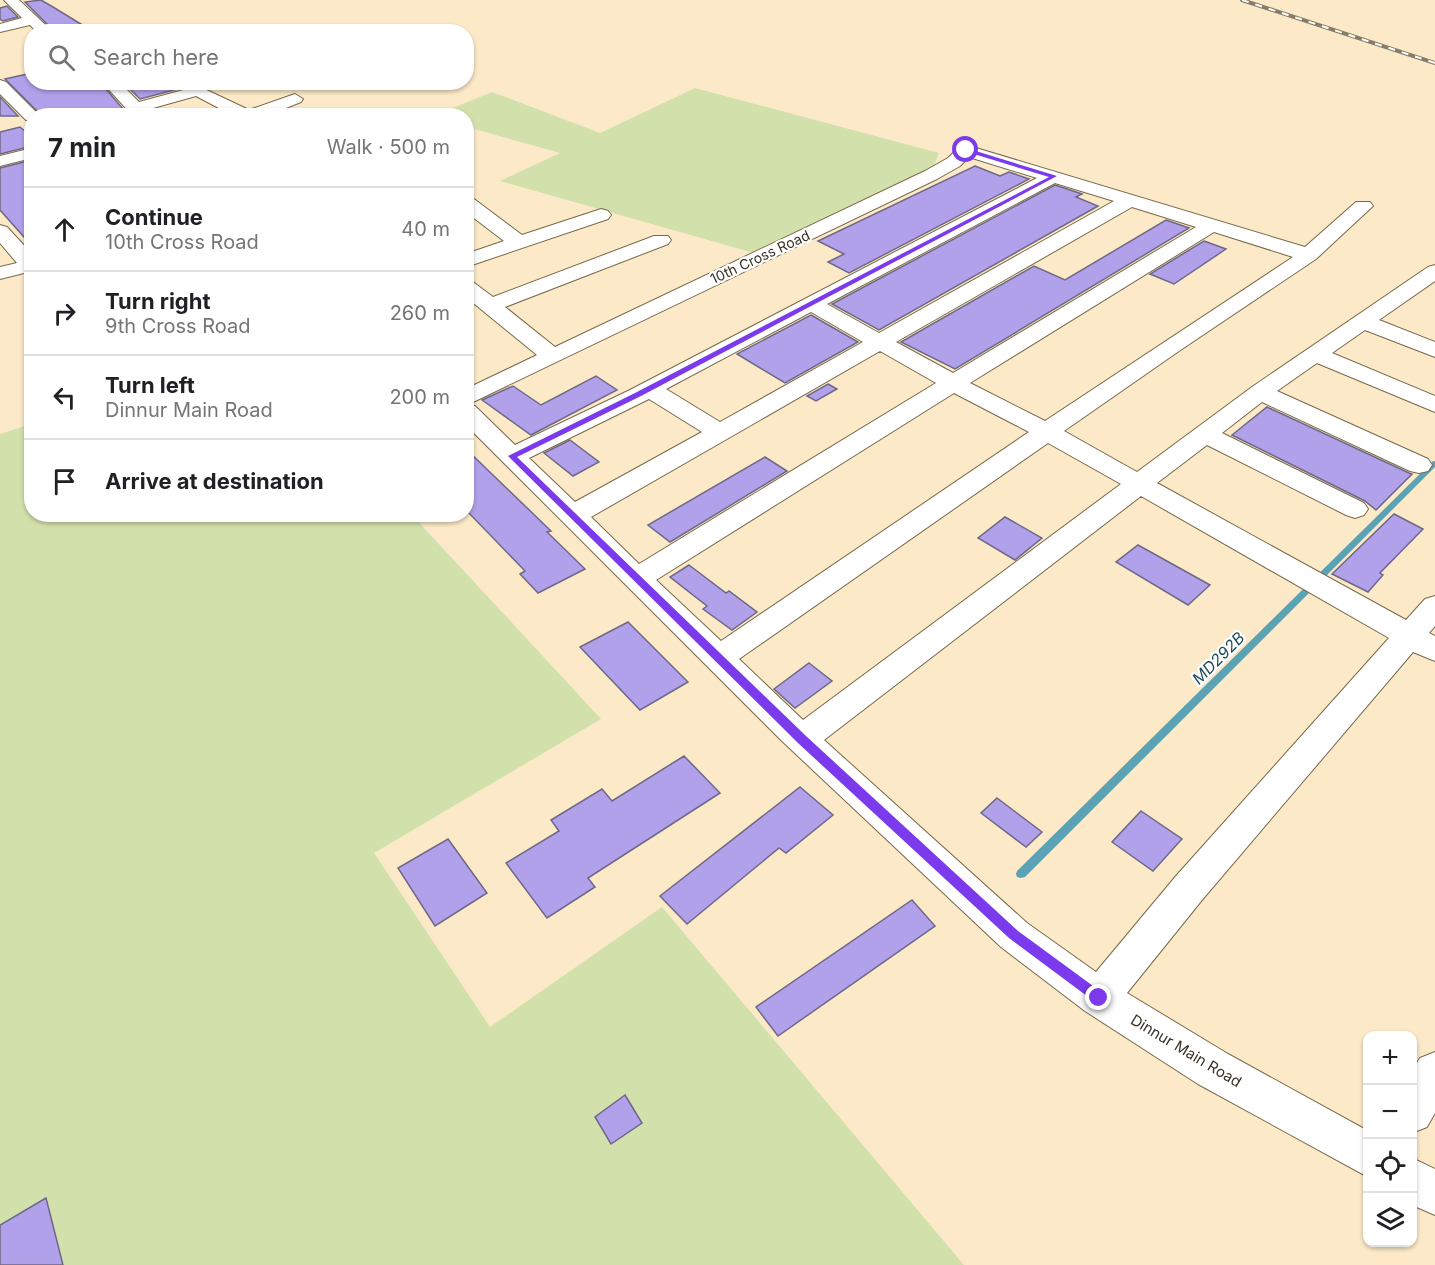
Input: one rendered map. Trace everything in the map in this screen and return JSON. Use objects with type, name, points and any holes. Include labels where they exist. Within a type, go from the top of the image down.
[{"type":"street","points":[[11,0],[36,24]]},
{"type":"street","points":[[0,28],[31,20]]},
{"type":"street","points":[[0,85],[24,108]]},
{"type":"street","points":[[118,90],[135,108]]},
{"type":"street","points":[[150,108],[198,91],[232,108]]},
{"type":"street","points":[[283,108],[295,99]]},
{"type":"street","name":"10th Cross Road","points":[[474,394],[931,175],[954,162],[966,150],[1054,176]]},
{"type":"street","points":[[0,161],[24,155]]},
{"type":"street","points":[[512,456],[649,389],[1054,176],[1309,255]]},
{"type":"street","points":[[572,516],[1130,200]]},
{"type":"street","points":[[719,658],[1309,255],[1363,206]]},
{"type":"street","points":[[474,208],[519,243]]},
{"type":"street","points":[[474,258],[601,215]]},
{"type":"street","points":[[637,579],[1212,225]]},
{"type":"street","points":[[557,230],[581,244]]},
{"type":"street","points":[[0,231],[24,257]]},
{"type":"street","points":[[491,306],[661,240]]},
{"type":"street","points":[[0,273],[24,267]]},
{"type":"street","points":[[802,740],[1260,392],[1435,271]]},
{"type":"street","points":[[1408,290],[1435,300]]},
{"type":"street","points":[[474,292],[552,356]]},
{"type":"street","points":[[812,304],[953,383],[1047,432],[1422,643]]},
{"type":"street","points":[[1363,321],[1435,350]]},
{"type":"street","points":[[1315,354],[1435,405]]},
{"type":"street","points":[[649,389],[720,432]]},
{"type":"street","points":[[1260,392],[1419,465]]},
{"type":"street","name":"Dinnur Main Road","points":[[474,419],[802,740],[1014,934],[1099,998],[1213,1069],[1363,1152]]},
{"type":"street","points":[[1205,434],[1355,509]]},
{"type":"street","points":[[1099,998],[1189,888],[1422,643],[1435,606]]},
{"type":"street","points":[[1417,1105],[1435,1073]]},
{"type":"street","points":[[1417,1182],[1435,1193]]},
{"type":"green space","points":[[695,88],[939,153],[933,168],[754,253],[500,181],[560,153],[474,129],[474,108],[453,108],[492,92],[600,133]]},
{"type":"green space","points":[[24,426],[24,522],[418,522],[601,719],[374,853],[490,1027],[662,907],[964,1265],[0,1265],[0,434]]},
{"type":"building","points":[[41,0],[81,24],[47,24],[25,2]]},
{"type":"building","points":[[7,6],[18,17],[3,21],[0,19],[0,8]]},
{"type":"building","points":[[24,75],[24,90],[107,90],[122,108],[34,108],[5,79]]},
{"type":"building","points":[[131,90],[174,90],[140,99]]},
{"type":"building","points":[[0,97],[18,116],[0,116]]},
{"type":"building","points":[[20,127],[24,130],[24,148],[0,154],[0,132]]},
{"type":"building","points":[[24,162],[24,237],[0,210],[0,168]]},
{"type":"building","points":[[975,166],[1000,176],[1009,172],[1029,179],[849,273],[828,262],[844,254],[818,241]]},
{"type":"building","points":[[1055,185],[1082,194],[1076,197],[1098,206],[879,330],[832,304]]},
{"type":"building","points":[[1166,220],[1189,228],[955,369],[901,342],[1034,266],[1065,280]]},
{"type":"building","points":[[1204,241],[1226,249],[1174,284],[1150,274]]},
{"type":"building","points":[[811,315],[858,342],[785,383],[737,354]]},
{"type":"building","points":[[596,376],[617,390],[531,435],[482,400],[513,386],[541,405]]},
{"type":"building","points":[[828,384],[837,389],[816,401],[807,396]]},
{"type":"building","points":[[1267,407],[1412,474],[1376,510],[1365,501],[1232,435]]},
{"type":"building","points":[[570,440],[599,462],[573,476],[544,453]]},
{"type":"building","points":[[474,457],[551,531],[547,532],[585,569],[538,593],[520,574],[525,571],[474,518]]},
{"type":"building","points":[[765,457],[787,471],[670,542],[648,525]]},
{"type":"building","points":[[1394,514],[1423,529],[1380,573],[1383,575],[1368,592],[1332,574]]},
{"type":"building","points":[[1005,517],[1042,538],[1015,560],[978,538]]},
{"type":"building","points":[[1138,545],[1210,585],[1188,605],[1116,562]]},
{"type":"building","points":[[689,565],[726,593],[729,591],[757,612],[732,630],[703,609],[707,606],[670,577]]},
{"type":"building","points":[[628,622],[688,682],[640,710],[580,647]]},
{"type":"building","points":[[809,663],[832,681],[795,708],[774,689]]},
{"type":"building","points":[[684,756],[720,793],[588,878],[595,887],[547,918],[506,863],[559,831],[551,820],[602,789],[612,801]]},
{"type":"building","points":[[800,787],[833,815],[786,853],[779,848],[687,924],[660,896]]},
{"type":"building","points":[[997,798],[1042,832],[1026,847],[981,813]]},
{"type":"building","points":[[1141,811],[1182,839],[1153,871],[1112,842]]},
{"type":"building","points":[[448,839],[487,893],[435,926],[398,868]]},
{"type":"building","points":[[912,900],[935,926],[778,1036],[756,1007]]},
{"type":"building","points":[[625,1095],[642,1123],[611,1144],[595,1117]]},
{"type":"building","points":[[46,1198],[63,1265],[0,1265],[0,1225]]},
{"type":"waterway","name":"MD292B","points":[[1021,874],[1435,463]]},
{"type":"railway","points":[[1242,0],[1435,63]]},
{"type":"route","points":[[966,150],[1054,176],[638,395],[512,456],[802,740],[1014,934],[1099,998]]}]
